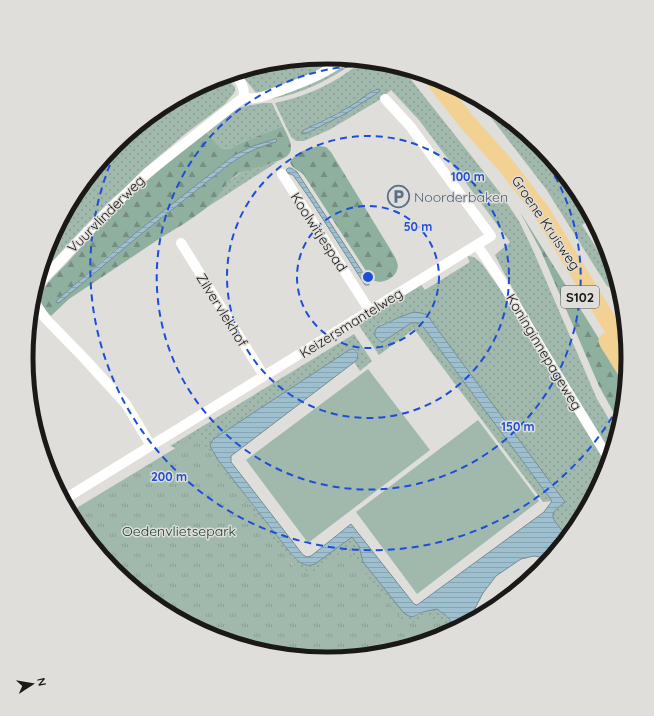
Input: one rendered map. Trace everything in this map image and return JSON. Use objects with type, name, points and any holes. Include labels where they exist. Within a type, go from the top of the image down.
[{"type":"main road","name":"Groene Kruisweg","points":[[437,85],[467,122],[507,167],[541,211],[620,341]]},
{"type":"main road","name":"Groene Kruisweg","points":[[467,122],[534,222],[621,364]]},
{"type":"street","points":[[237,78],[243,88],[244,97],[255,98],[312,78],[335,64]]},
{"type":"street","name":"Vuurvlinderweg","points":[[44,277],[104,215],[147,173],[244,97]]},
{"type":"street","name":"Keizersmantelweg","points":[[68,497],[491,236],[410,126],[385,99]]},
{"type":"street","name":"Koolwitjespad","points":[[282,174],[370,311]]},
{"type":"street","name":"Zilvervlekhof","points":[[181,243],[264,376]]},
{"type":"street","name":"Koninginnepageweg","points":[[477,245],[500,279],[605,453]]},
{"type":"street","name":"Vuurvlinderweg","points":[[38,307],[45,318],[126,404],[151,446]]},
{"type":"green space","points":[[328,64],[316,72],[257,94],[243,77],[289,67]]},
{"type":"green space","points":[[337,65],[349,65],[316,85],[283,97],[271,99]]},
{"type":"green space","points":[[356,66],[408,75],[501,194],[519,221],[597,399],[613,426],[607,447],[557,368],[495,255],[510,242],[419,120],[391,90],[381,99],[329,130],[304,141],[296,141],[291,137],[275,103],[318,89],[344,75]],"holes":[[[376,89],[380,91],[351,110],[305,134],[302,131],[351,106]]]},
{"type":"green space","points":[[229,81],[235,87],[234,93],[225,104],[185,134],[151,163],[83,228],[48,266],[55,245],[72,211],[94,179],[119,150],[148,125],[180,103],[214,86]]},
{"type":"green space","points":[[263,103],[272,103],[283,126],[232,148],[226,149],[221,148],[206,132],[236,108]]},
{"type":"green space","points":[[486,111],[521,137],[548,164],[560,179],[588,222],[582,225],[604,260],[613,289],[607,286],[546,189]]},
{"type":"green space","points":[[283,126],[291,143],[291,151],[280,160],[241,172],[236,175],[200,213],[69,299],[51,316],[42,304],[42,291],[132,194],[206,132],[221,148],[232,148]],"holes":[[[276,142],[250,152],[227,166],[58,302],[65,293],[111,253],[233,156],[250,147]]]},
{"type":"green space","points":[[319,146],[326,147],[331,152],[395,257],[398,268],[394,276],[388,280],[378,282],[370,277],[303,174],[291,164],[290,162],[299,153],[306,149]]},
{"type":"green space","points":[[277,162],[206,208],[224,187],[240,173]]},
{"type":"green space","points":[[520,212],[620,375],[615,415],[599,386],[541,251]]},
{"type":"green space","points":[[467,256],[475,258],[482,264],[513,307],[603,458],[599,471],[582,505],[563,532],[552,516],[555,510],[565,502],[414,312],[380,325],[387,339],[411,323],[417,323],[424,328],[552,501],[543,502],[414,329],[379,355],[358,324],[421,285],[425,290],[470,262]]},
{"type":"green space","points":[[354,334],[372,361],[360,371],[354,362],[358,357],[357,351],[355,349],[349,350],[215,438],[212,441],[212,451],[294,558],[301,563],[352,537],[359,546],[363,562],[414,617],[426,611],[437,609],[449,618],[451,625],[428,634],[402,631],[319,596],[204,459],[170,446]]},
{"type":"green space","points":[[368,369],[430,450],[308,543],[246,460]]},
{"type":"green space","points":[[478,420],[539,501],[417,594],[356,512]]},
{"type":"green space","name":"Oedenvlietsepark","points":[[197,435],[294,567],[312,572],[346,549],[402,619],[414,622],[427,617],[437,620],[444,628],[403,642],[384,646],[327,652],[270,646],[232,636],[214,630],[180,613],[133,579],[106,552],[75,509]]},
{"type":"water","points":[[378,89],[380,90],[379,92],[345,114],[305,134],[302,133],[302,131],[353,105],[371,92]]},
{"type":"water","points":[[276,139],[276,142],[250,152],[227,166],[140,235],[60,302],[56,302],[138,231],[233,156],[250,147]]},
{"type":"water","points":[[291,168],[297,172],[369,282],[369,285],[365,285],[293,175],[287,173],[286,170]]},
{"type":"water","points":[[414,312],[427,315],[565,502],[553,513],[556,523],[563,532],[548,552],[543,558],[534,556],[521,559],[496,576],[483,593],[472,614],[451,625],[449,618],[437,609],[423,612],[413,617],[403,612],[363,562],[359,546],[352,537],[315,564],[307,565],[300,562],[288,550],[218,460],[210,446],[215,438],[349,350],[355,350],[358,354],[357,360],[231,456],[231,462],[303,555],[307,557],[311,556],[351,524],[414,604],[417,605],[544,512],[552,501],[420,324],[411,323],[382,342],[376,337],[375,331],[378,327]]},
{"type":"place","name":"Noorderbaken","points":[[398,197]]}]
